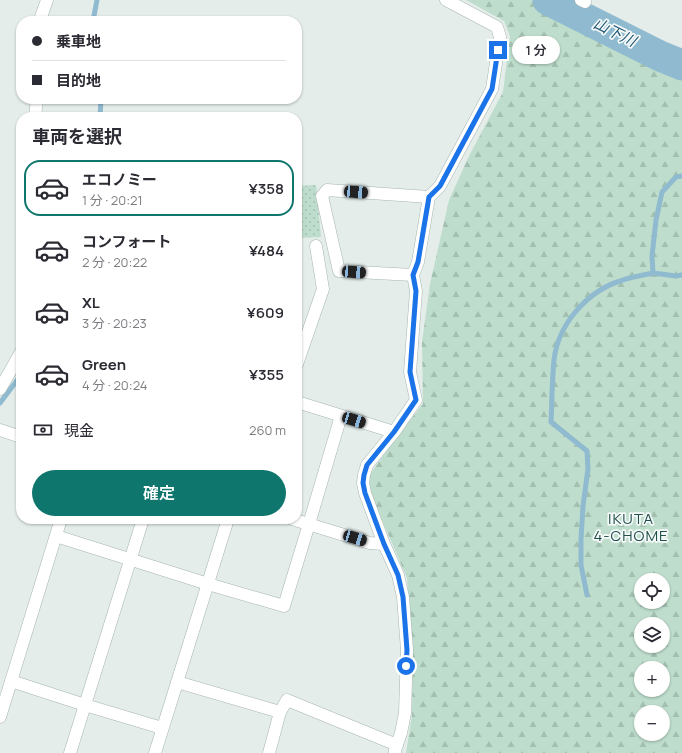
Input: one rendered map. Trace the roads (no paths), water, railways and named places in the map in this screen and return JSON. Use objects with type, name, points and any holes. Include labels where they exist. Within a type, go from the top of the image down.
[{"type":"street","points":[[41,16],[47,0]]},
{"type":"street","points":[[270,753],[280,712],[287,700],[394,750],[401,733],[405,713],[407,650],[403,597],[398,575],[384,544],[365,493],[363,483],[364,475],[367,465],[394,432],[416,400],[410,372],[416,291],[413,275],[418,262],[429,197],[440,186],[492,89],[500,37],[497,27],[446,0]]},
{"type":"street","points":[[413,275],[339,271],[322,196],[327,190],[429,197]]},
{"type":"street","points":[[302,350],[323,289],[316,246]]},
{"type":"street","points":[[0,389],[16,361]]},
{"type":"street","points":[[302,404],[394,432]]},
{"type":"street","points":[[56,536],[208,584],[284,606],[340,416]]},
{"type":"street","points":[[0,430],[16,435]]},
{"type":"street","points":[[302,522],[370,543],[384,544]]},
{"type":"street","points":[[0,717],[60,524]]},
{"type":"street","points":[[70,753],[141,524]]},
{"type":"street","points":[[155,753],[226,524]]},
{"type":"street","points":[[11,681],[162,728]]},
{"type":"street","points":[[177,682],[280,712]]},
{"type":"waterway","points":[[94,16],[97,0]]},
{"type":"waterway","name":"山下川","points":[[548,0],[660,56],[682,65]]},
{"type":"waterway","points":[[100,112],[101,104]]},
{"type":"waterway","points":[[682,176],[676,177],[662,192],[656,220],[652,256],[653,273],[676,276],[682,275]]},
{"type":"waterway","points":[[587,595],[581,565],[583,506],[588,469],[587,451],[551,422],[554,360],[561,334],[585,302],[608,286],[636,276],[653,273]]},
{"type":"waterway","points":[[0,403],[16,382]]},
{"type":"district","name":"IKUTA 4-CHOME","points":[[631,526]]}]
